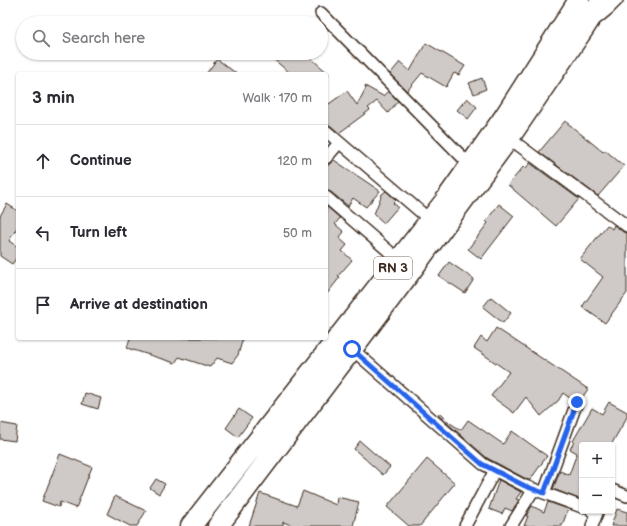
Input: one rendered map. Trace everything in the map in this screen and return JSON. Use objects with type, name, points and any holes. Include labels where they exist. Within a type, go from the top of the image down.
[{"type":"highway","name":"RN 3","points":[[328,340],[399,260],[445,201],[505,116],[579,0]]},
{"type":"highway","name":"RN 3","points":[[218,526],[405,279],[509,138],[602,0]]},
{"type":"highway","name":"RN 3","points":[[191,526],[326,342]]},
{"type":"street","points":[[584,28],[617,0]]},
{"type":"street","points":[[320,13],[323,16]]},
{"type":"street","points":[[328,21],[470,165]]},
{"type":"street","points":[[328,133],[430,220]]},
{"type":"street","points":[[509,138],[627,226]]},
{"type":"street","points":[[328,156],[339,143]]},
{"type":"street","points":[[328,199],[399,260]]},
{"type":"street","points":[[352,349],[482,464],[525,486],[579,506]]},
{"type":"street","points":[[511,526],[539,491],[577,402]]},
{"type":"street","points":[[466,526],[495,470]]},
{"type":"street","points":[[615,491],[627,496]]},
{"type":"street","points":[[592,526],[595,514]]},
{"type":"building","points":[[426,43],[465,66],[459,75],[454,73],[446,87],[422,73],[407,91],[390,74],[400,62],[410,71]]},
{"type":"building","points":[[216,60],[218,60],[234,72],[207,72]]},
{"type":"building","points":[[274,60],[313,60],[327,72],[289,72]]},
{"type":"building","points":[[482,78],[486,89],[474,94],[469,83]]},
{"type":"building","points":[[365,87],[383,96],[388,91],[398,101],[388,113],[377,101],[368,108],[370,110],[339,133],[328,125],[328,105],[347,91],[357,105],[366,88]]},
{"type":"building","points":[[467,98],[477,107],[468,119],[457,110]]},
{"type":"building","points":[[565,121],[603,152],[605,150],[624,166],[598,196],[539,152]]},
{"type":"building","points":[[334,160],[380,191],[366,207],[353,198],[348,206],[328,191],[328,165]]},
{"type":"building","points":[[530,163],[579,199],[556,226],[508,185],[524,166],[526,168]]},
{"type":"building","points":[[386,191],[396,200],[393,203],[398,207],[384,223],[374,214],[382,194]]},
{"type":"building","points":[[7,204],[16,210],[16,229],[9,241],[16,246],[16,259],[12,264],[0,256],[0,216]]},
{"type":"building","points":[[499,204],[514,216],[481,259],[468,249],[488,223],[486,221]]},
{"type":"building","points":[[328,208],[340,218],[335,224],[344,232],[339,238],[347,245],[342,251],[352,260],[338,276],[340,277],[328,292]]},
{"type":"building","points":[[607,225],[612,229],[614,225],[623,232],[627,233],[627,293],[605,323],[582,307],[603,277],[580,259]]},
{"type":"building","points":[[449,262],[474,279],[465,293],[439,276]]},
{"type":"building","points":[[491,297],[511,313],[503,323],[483,307]]},
{"type":"building","points":[[496,328],[588,389],[582,398],[576,395],[571,399],[563,393],[558,401],[541,416],[526,397],[514,413],[491,396],[509,372],[474,348],[481,337],[487,342]]},
{"type":"building","points":[[129,340],[242,340],[238,355],[232,363],[217,358],[210,367],[179,357],[175,363],[127,348]]},
{"type":"building","points":[[85,393],[101,398],[98,409],[82,404]]},
{"type":"building","points":[[609,402],[627,412],[627,417],[613,442],[579,442],[579,499],[553,489],[560,471],[569,475],[577,453],[570,449],[592,408],[602,414]]},
{"type":"building","points":[[239,409],[252,418],[238,437],[226,428]]},
{"type":"building","points":[[440,413],[450,423],[461,430],[468,420],[503,444],[512,431],[547,456],[530,480],[528,480],[487,458],[438,415]]},
{"type":"building","points":[[0,423],[17,426],[15,441],[0,439]]},
{"type":"building","points":[[360,441],[390,467],[383,475],[354,449]]},
{"type":"building","points":[[60,454],[92,467],[76,508],[60,502],[59,507],[42,501]]},
{"type":"building","points":[[427,459],[455,483],[420,526],[409,526],[387,507]]},
{"type":"building","points":[[156,479],[165,484],[159,494],[150,488]]},
{"type":"building","points":[[499,480],[521,492],[516,499],[519,500],[512,511],[505,508],[502,514],[489,509]]},
{"type":"building","points":[[303,491],[336,505],[337,497],[359,502],[353,526],[294,526],[283,522],[283,526],[249,526],[260,493],[297,506]]},
{"type":"building","points":[[115,496],[146,511],[137,526],[130,526],[107,514]]},
{"type":"building","points":[[548,502],[568,509],[562,526],[524,526],[528,516],[526,516],[532,506],[544,512]]},
{"type":"building","points":[[617,509],[627,512],[627,526],[611,526]]},
{"type":"route","points":[[352,349],[482,464],[525,486],[544,493],[577,402]]}]
